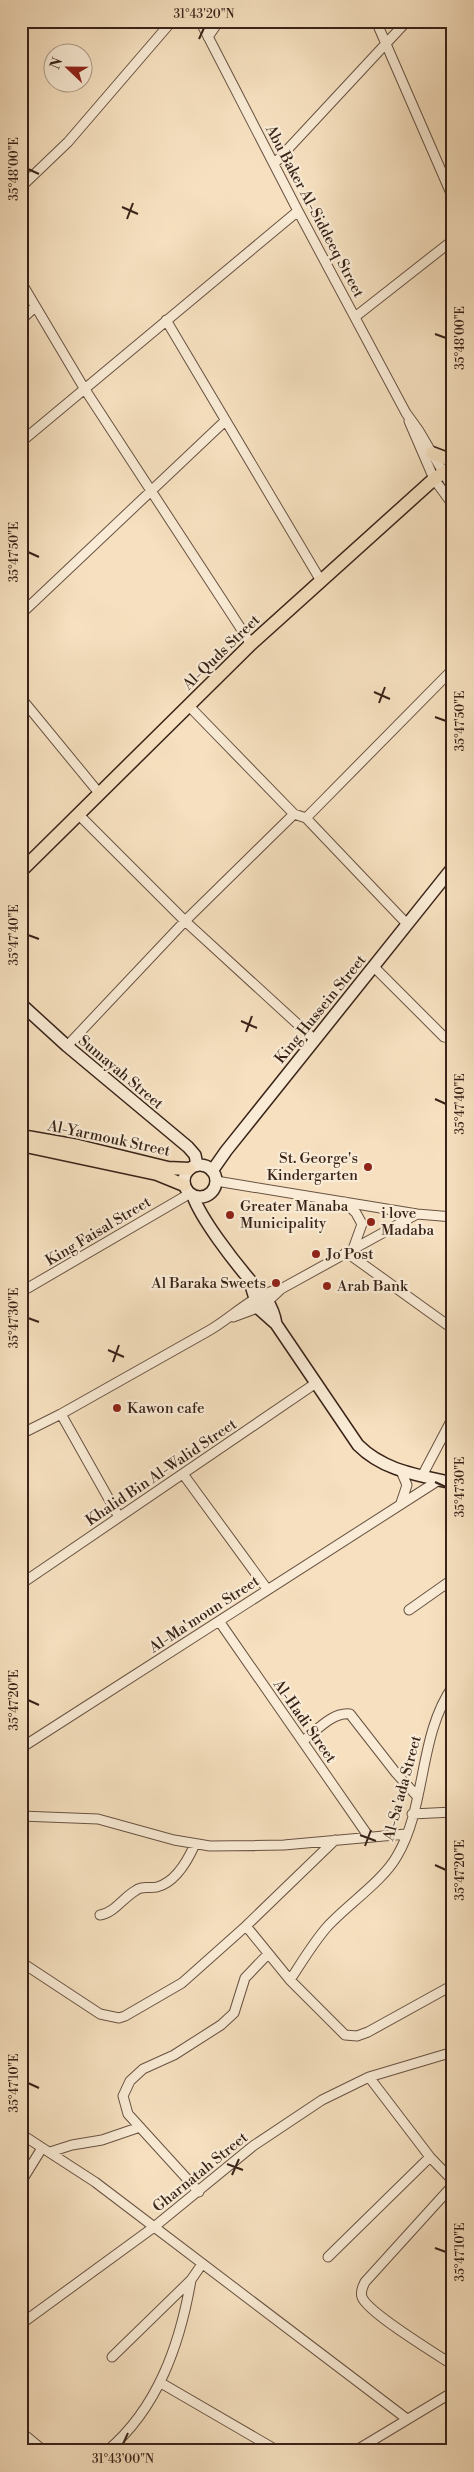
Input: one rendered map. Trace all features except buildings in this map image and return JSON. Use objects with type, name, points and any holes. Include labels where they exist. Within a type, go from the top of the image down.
[{"type":"main road","points":[[432,453],[453,460]]},
{"type":"main road","name":"Al-Quds Street","points":[[21,871],[251,644],[443,473]]},
{"type":"main road","name":"King Hussein Street","points":[[214,1176],[226,1151],[453,868]]},
{"type":"main road","name":"Sumayah Street","points":[[21,1004],[67,1046],[188,1147],[195,1155],[193,1167]]},
{"type":"main road","name":"Al-Yarmouk Street","points":[[21,1136],[78,1146],[168,1168],[193,1167]]},
{"type":"main road","name":"Al-Yarmouk Street","points":[[21,1145],[157,1174],[189,1192]]},
{"type":"main road","points":[[189,1192],[209,1195],[213,1191],[214,1176],[206,1166],[193,1167],[184,1176],[189,1192],[205,1218],[249,1279],[276,1324],[358,1445],[368,1456],[401,1471],[453,1483]]},
{"type":"street","points":[[21,187],[68,142],[172,21]]},
{"type":"street","name":"Abu Baker Al-Siddeeq Street","points":[[200,21],[406,414],[453,489]]},
{"type":"street","points":[[208,37],[220,21]]},
{"type":"street","points":[[376,21],[453,198]]},
{"type":"street","points":[[274,164],[407,21]]},
{"type":"street","points":[[21,442],[298,211]]},
{"type":"street","points":[[356,317],[453,240]]},
{"type":"street","points":[[21,282],[34,307],[84,388],[251,644]]},
{"type":"street","points":[[21,320],[34,307]]},
{"type":"street","points":[[166,320],[320,581]]},
{"type":"street","name":"Abu Baker Al-Siddeeq Street","points":[[406,414],[413,435],[443,473],[453,505]]},
{"type":"street","points":[[21,614],[150,489],[225,421]]},
{"type":"street","points":[[306,818],[453,668]]},
{"type":"street","points":[[21,698],[99,793]]},
{"type":"street","points":[[188,705],[294,814],[306,818],[407,924]]},
{"type":"street","points":[[67,1046],[185,921],[294,814]]},
{"type":"street","points":[[79,815],[185,921],[315,1040]]},
{"type":"street","points":[[374,967],[444,1037],[453,1039]]},
{"type":"street","points":[[214,1176],[344,1202],[417,1214],[453,1216]]},
{"type":"street","name":"King Faisal Street","points":[[21,1292],[189,1192]]},
{"type":"street","points":[[344,1202],[356,1213],[362,1224],[350,1250]]},
{"type":"street","points":[[21,1434],[61,1414],[417,1214]]},
{"type":"street","points":[[350,1250],[453,1329]]},
{"type":"street","name":"Khalid Bin Al-Walid Street","points":[[21,1584],[316,1383]]},
{"type":"street","points":[[61,1414],[119,1517]]},
{"type":"street","points":[[422,1476],[453,1417]]},
{"type":"street","points":[[401,1471],[407,1485],[401,1504]]},
{"type":"street","points":[[183,1474],[267,1589]]},
{"type":"street","name":"Al-Ma'moun Street","points":[[21,1748],[439,1480]]},
{"type":"street","points":[[409,1610],[453,1579]]},
{"type":"street","name":"Al-Hadi Street","points":[[219,1622],[369,1837]]},
{"type":"street","name":"Al-Sa'ada Street","points":[[290,1980],[310,1948],[328,1927],[396,1857],[412,1814],[432,1730],[439,1711],[453,1686]]},
{"type":"street","points":[[303,1741],[332,1718],[339,1714],[350,1714],[396,1773],[416,1795]]},
{"type":"street","points":[[412,1814],[453,1812]]},
{"type":"street","points":[[21,1816],[98,1819],[195,1844],[226,1846],[276,1845],[406,1834]]},
{"type":"street","points":[[21,1962],[100,2014],[119,2018],[168,1993],[182,1983],[246,1926],[335,1840]]},
{"type":"street","points":[[100,1915],[110,1912],[137,1889],[159,1887],[168,1881],[179,1872],[195,1844]]},
{"type":"street","points":[[246,1926],[290,1980],[338,2030],[351,2036],[368,2032],[453,1985]]},
{"type":"street","points":[[198,2192],[128,2114],[124,2106],[124,2090],[130,2081],[143,2069],[174,2055],[221,2025],[234,2013],[245,1978],[268,1954]]},
{"type":"street","name":"Gharnatah Street","points":[[23,2319],[154,2227],[253,2146],[288,2121],[322,2100],[369,2077],[453,2052]]},
{"type":"street","points":[[369,2077],[430,2156],[453,2181]]},
{"type":"street","points":[[21,2182],[46,2150],[102,2140],[140,2127]]},
{"type":"street","points":[[21,2134],[95,2182],[407,2419]]},
{"type":"street","points":[[328,2257],[430,2156]]},
{"type":"street","points":[[453,2185],[365,2282],[361,2292],[362,2298],[367,2305],[408,2336],[453,2365]]},
{"type":"street","points":[[112,2357],[191,2280],[202,2264]]},
{"type":"street","points":[[107,2451],[130,2430],[161,2383],[178,2338],[191,2280]]},
{"type":"street","points":[[161,2383],[278,2451]]},
{"type":"street","points":[[355,2451],[453,2392]]},
{"type":"street","points":[[21,2432],[44,2451]]},
{"type":"place","name":"St. George's Kindergarten","points":[[368,1167]]},
{"type":"place","name":"Greater Manaba Municipality","points":[[230,1215]]},
{"type":"place","name":"i love Madaba","points":[[371,1222]]},
{"type":"place","name":"Jo Post","points":[[316,1254]]},
{"type":"place","name":"Al Baraka Sweets","points":[[276,1283]]},
{"type":"place","name":"Arab Bank","points":[[327,1286]]},
{"type":"place","name":"Kawon cafe","points":[[117,1408]]}]
